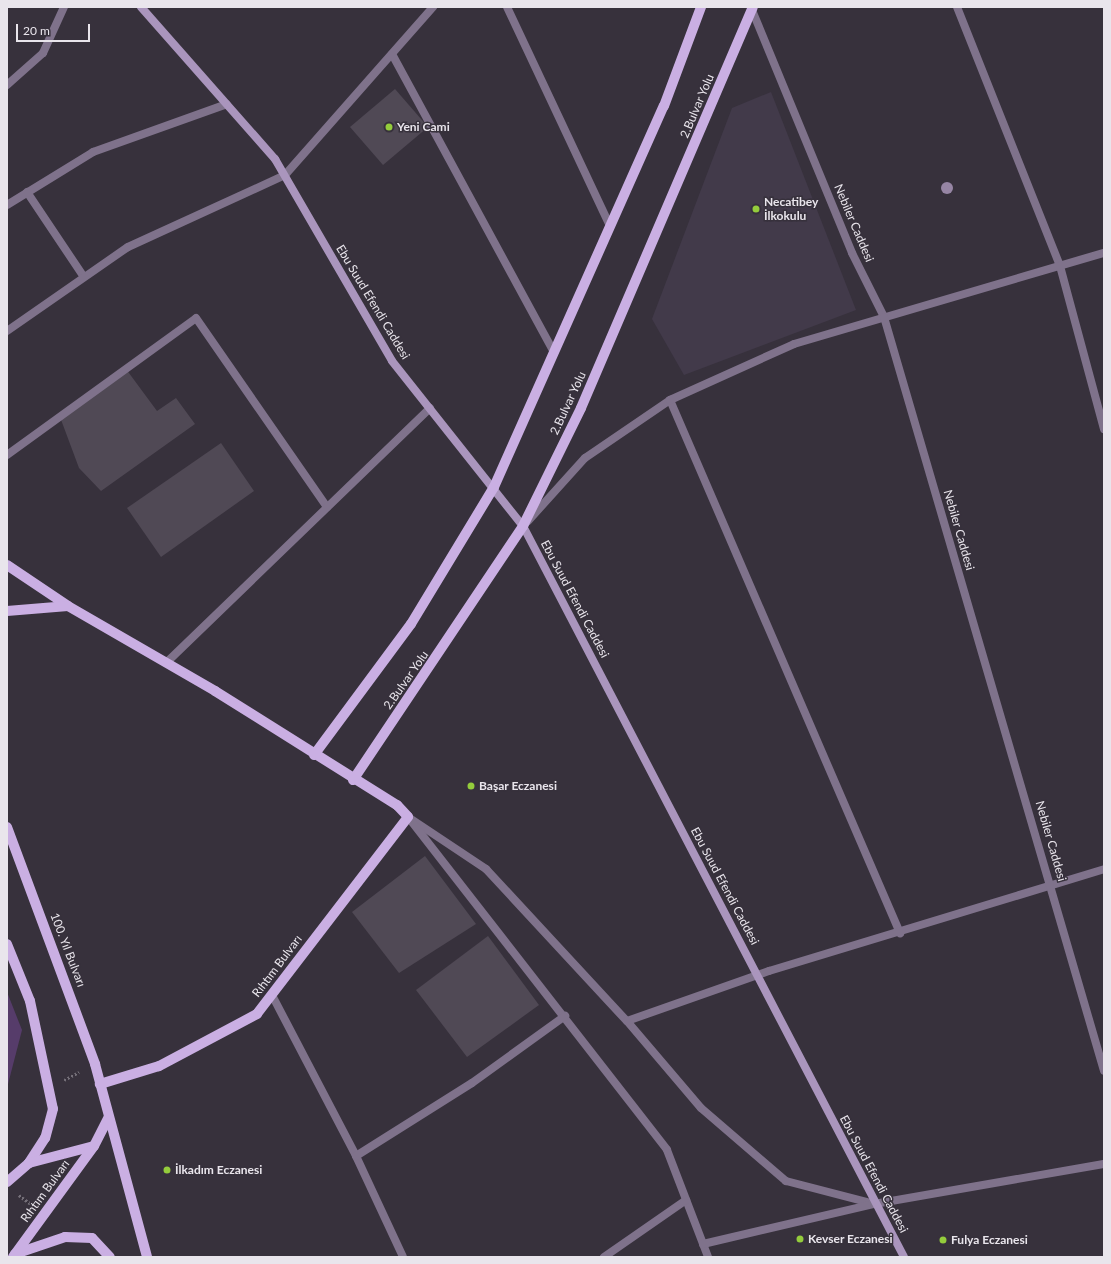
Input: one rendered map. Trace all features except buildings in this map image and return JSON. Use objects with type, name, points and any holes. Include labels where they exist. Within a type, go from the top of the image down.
[{"type":"main road","name":"Ebu Suud Efendi Caddesi","points":[[141,7],[275,159],[392,362],[494,487],[523,526],[758,974],[874,1204],[904,1257]]},
{"type":"main road","points":[[314,755],[411,624],[494,487],[664,106],[701,7]]},
{"type":"main road","name":"2.Bulvar Yolu","points":[[353,780],[523,526],[581,408],[752,9]]},
{"type":"main road","points":[[7,565],[68,606],[166,663],[353,780],[397,805],[408,816]]},
{"type":"main road","points":[[7,611],[68,606]]},
{"type":"main road","name":"Rıhtım Bulvarı","points":[[100,1084],[158,1066],[257,1014],[273,997],[408,816]]},
{"type":"main road","name":"100. Yıl Bulvarı","points":[[7,827],[95,1064],[108,1118],[148,1257]]},
{"type":"main road","points":[[7,944],[30,1001],[53,1109],[45,1138],[29,1163],[7,1182]]},
{"type":"main road","name":"Rıhtım Bulvarı","points":[[14,1255],[94,1146],[108,1118]]},
{"type":"main road","points":[[29,1163],[94,1146]]},
{"type":"main road","points":[[14,1255],[65,1237],[92,1238],[110,1257]]},
{"type":"street","points":[[7,85],[43,53],[64,7]]},
{"type":"street","points":[[7,331],[128,247],[285,175],[434,7]]},
{"type":"street","points":[[507,7],[610,226]]},
{"type":"street","points":[[957,7],[1060,266],[1104,429]]},
{"type":"street","name":"Nebiler Caddesi","points":[[752,9],[852,253],[884,317],[1052,885],[1104,1071]]},
{"type":"street","points":[[392,54],[554,352]]},
{"type":"street","points":[[7,205],[93,152],[227,104]]},
{"type":"street","points":[[27,192],[84,277]]},
{"type":"street","points":[[523,526],[585,458],[670,400],[794,344],[1104,253]]},
{"type":"street","points":[[7,455],[196,318],[328,507]]},
{"type":"street","points":[[670,400],[900,934]]},
{"type":"street","points":[[166,663],[430,408]]},
{"type":"street","points":[[408,816],[565,1016],[667,1150],[708,1257]]},
{"type":"street","points":[[408,816],[486,869],[627,1021],[700,1108],[786,1181],[874,1204]]},
{"type":"street","points":[[627,1021],[758,974],[900,934],[1052,885],[1104,870]]},
{"type":"street","points":[[273,997],[356,1156],[400,1256]]},
{"type":"street","points":[[356,1156],[472,1083],[565,1016]]},
{"type":"street","points":[[703,1244],[874,1204],[1104,1164]]},
{"type":"street","points":[[604,1257],[686,1200]]},
{"type":"path","points":[[49,1088],[95,1064]]},
{"type":"path","points":[[13,1191],[44,1213]]},
{"type":"shaded area","name":"Necatibey İlkokulu","points":[[771,92],[856,310],[684,375],[652,319],[732,108]]},
{"type":"shaded area","points":[[7,992],[22,1030],[7,1088]]},
{"type":"place","name":"Yeni Cami","points":[[389,127]]},
{"type":"place","name":"Necatibey İlkokulu","points":[[756,209]]},
{"type":"place","name":"Başar Eczanesi","points":[[471,786]]},
{"type":"place","name":"İlkadım Eczanesi","points":[[167,1170]]},
{"type":"place","name":"Kevser Eczanesi","points":[[800,1239]]},
{"type":"place","name":"Fulya Eczanesi","points":[[943,1240]]}]
